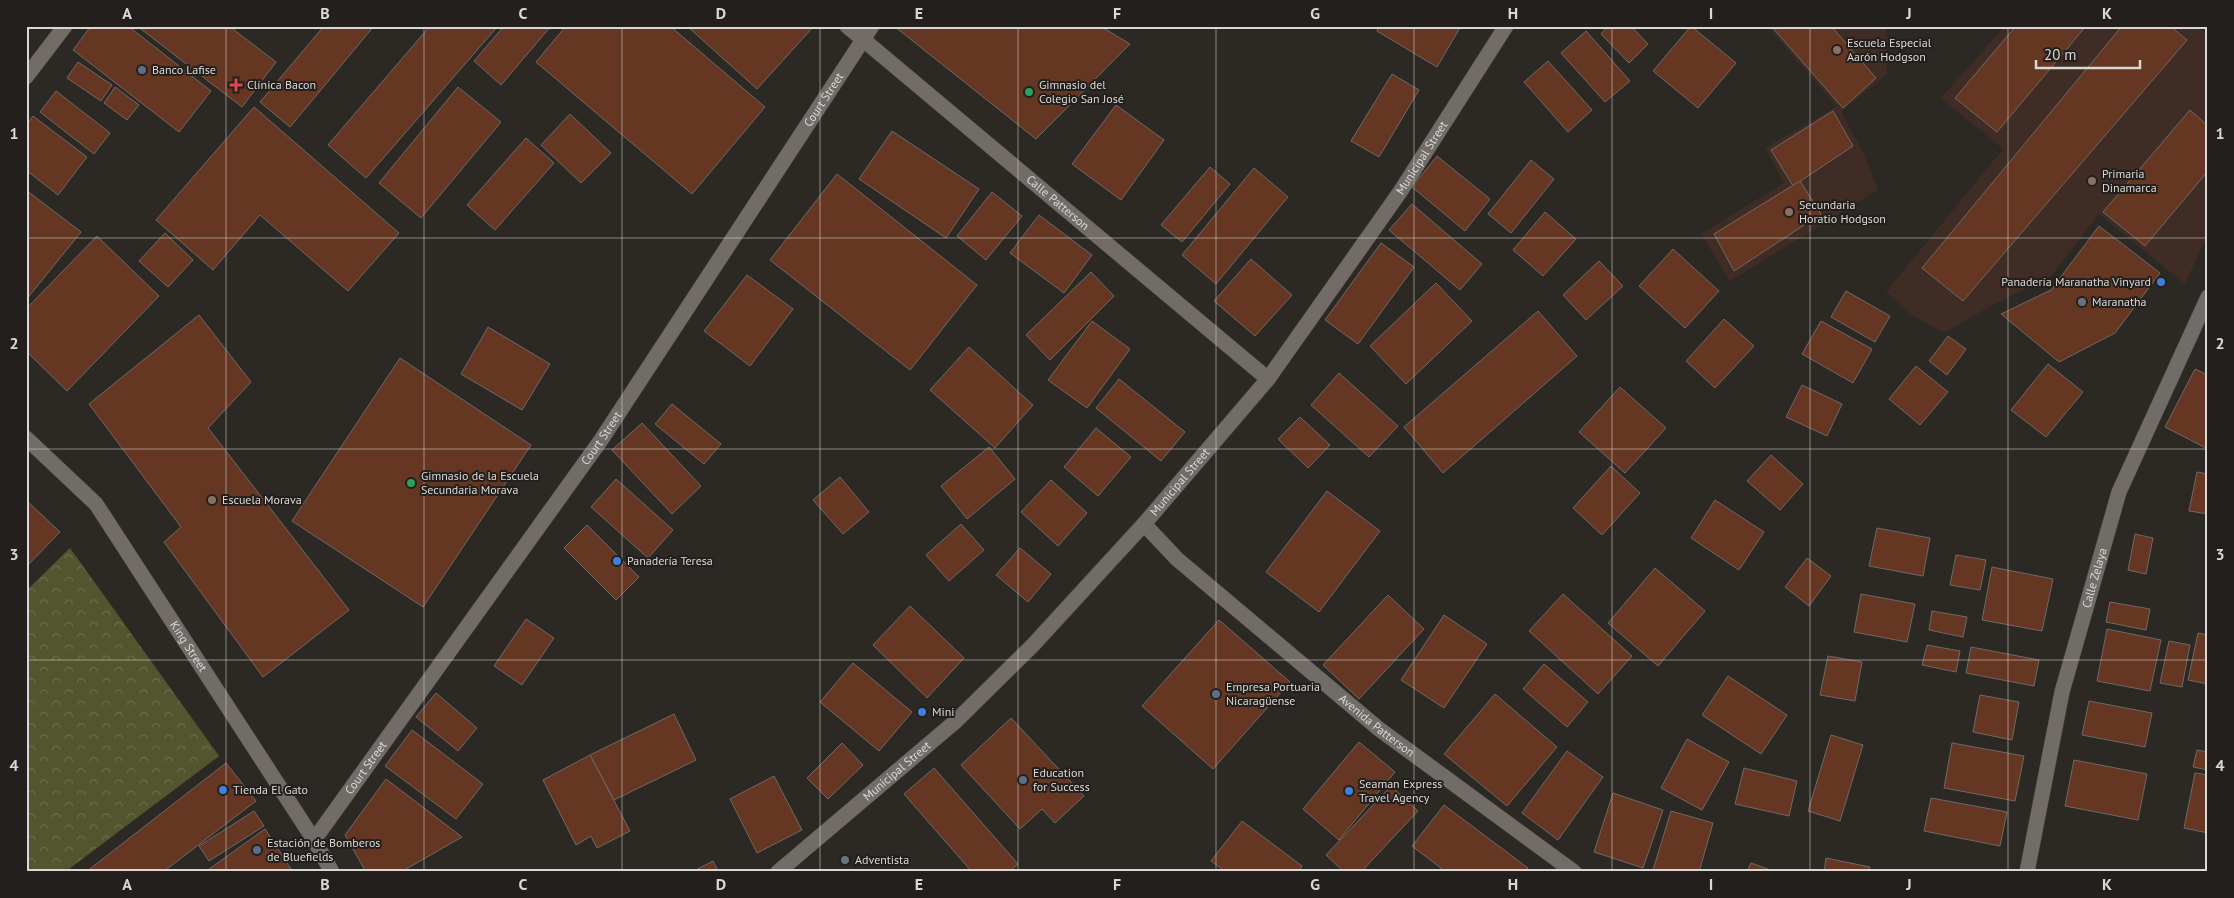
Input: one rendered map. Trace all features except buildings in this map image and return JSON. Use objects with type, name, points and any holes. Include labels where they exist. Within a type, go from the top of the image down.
[{"type":"street","points":[[26,77],[65,26]]},
{"type":"street","name":"Calle Patterson","points":[[847,26],[1268,379]]},
{"type":"street","name":"Court Street","points":[[314,840],[601,440],[872,26]]},
{"type":"street","name":"Municipal Street","points":[[778,872],[956,721],[1033,646],[1144,524],[1268,379],[1400,192],[1506,26]]},
{"type":"street","name":"Calle Zelaya","points":[[2027,872],[2062,692],[2118,492],[2208,297]]},
{"type":"street","name":"King Street","points":[[26,438],[96,504],[314,840],[332,872]]},
{"type":"street","name":"Avenida Patterson","points":[[1144,524],[1177,559],[1380,729],[1567,870]]},
{"type":"shaded area","name":"Secundaria Horatio Hodgson","points":[[1767,26],[1886,26],[1887,74],[1841,112],[1863,152],[1878,190],[1730,281],[1701,234],[1784,183],[1765,148],[1837,106]]},
{"type":"shaded area","name":"Primaria Dinamarca","points":[[2005,26],[2196,26],[2208,35],[2208,233],[2185,284],[2099,214],[2051,276],[1991,306],[1944,333],[1912,315],[1886,292],[2003,149],[1941,98]]},
{"type":"green space","points":[[70,548],[219,756],[65,872],[26,872],[26,591]]},
{"type":"place","name":"Escuela Especial Aarón Hodgson","points":[[1837,50]]},
{"type":"place","name":"Banco Lafise","points":[[142,70]]},
{"type":"place","name":"Clínica Bacon","points":[[236,85]]},
{"type":"place","name":"Gimnasio del Colegio San José","points":[[1029,92]]},
{"type":"place","name":"Primaria Dinamarca","points":[[2092,181]]},
{"type":"place","name":"Secundaria Horatio Hodgson","points":[[1789,212]]},
{"type":"place","name":"Panadería Maranatha Vinyard","points":[[2161,282]]},
{"type":"place","name":"Maranatha","points":[[2082,302]]},
{"type":"place","name":"Gimnasio de la Escuela Secundaria Morava","points":[[411,483]]},
{"type":"place","name":"Escuela Morava","points":[[212,500]]},
{"type":"place","name":"Panadería Teresa","points":[[617,561]]},
{"type":"place","name":"Empresa Portuaria Nicaragüense","points":[[1216,694]]},
{"type":"place","name":"Mini","points":[[922,712]]},
{"type":"place","name":"Education for Success","points":[[1023,780]]},
{"type":"place","name":"Tienda El Gato","points":[[223,790]]},
{"type":"place","name":"Seaman Express Travel Agency","points":[[1349,791]]},
{"type":"place","name":"Estación de Bomberos de Bluefields","points":[[257,850]]},
{"type":"place","name":"Adventista","points":[[845,860]]}]
